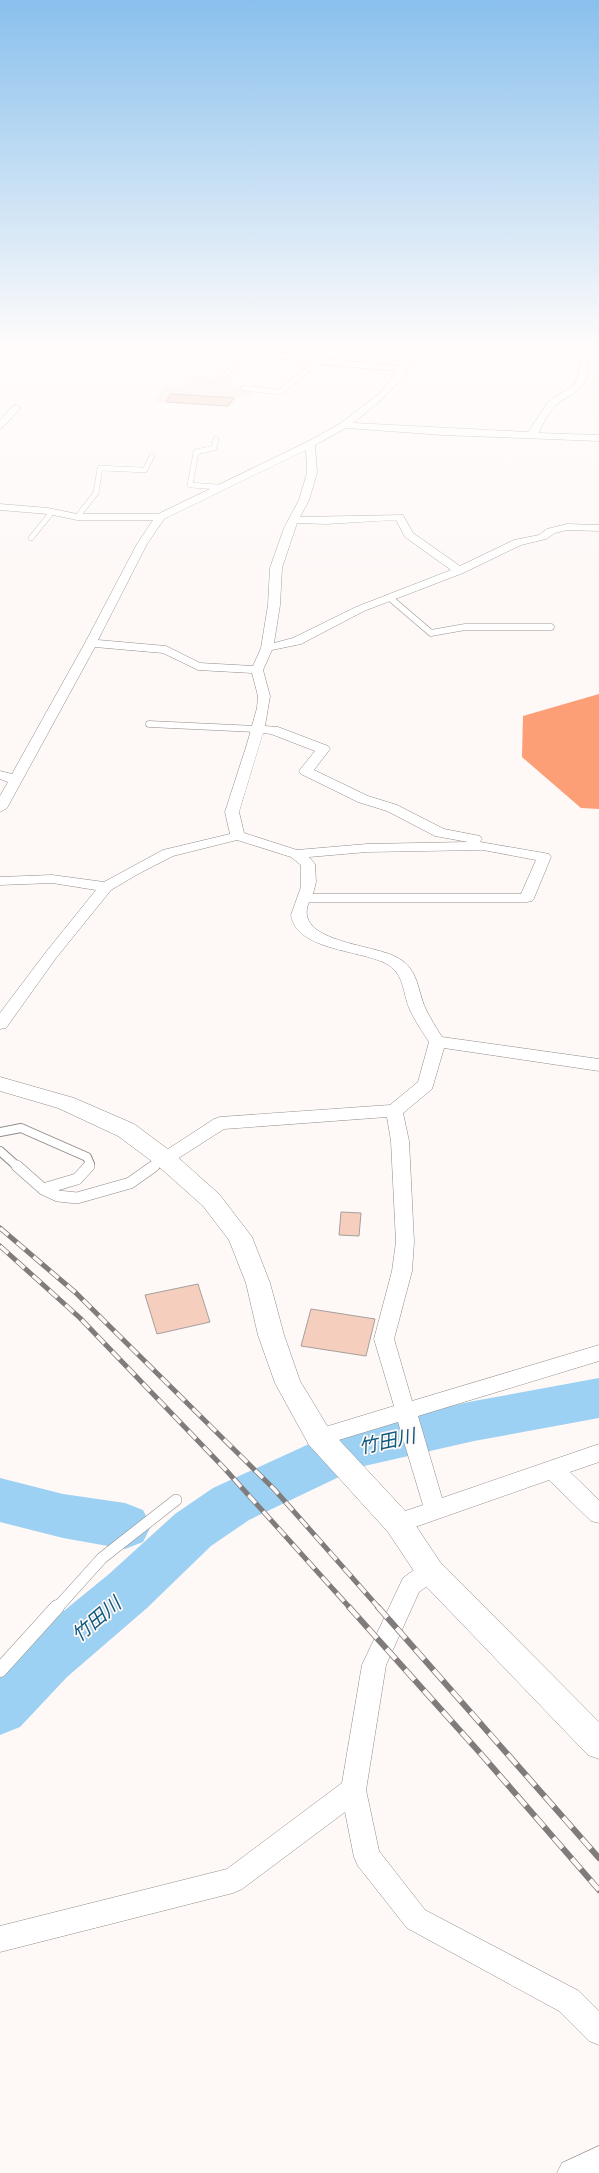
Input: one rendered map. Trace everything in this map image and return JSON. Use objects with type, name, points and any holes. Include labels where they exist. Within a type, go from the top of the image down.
[{"type":"street","points":[[0,507],[52,512],[77,517],[160,517],[299,449]]},
{"type":"street","points":[[238,836],[232,812],[254,744],[264,696],[257,670],[267,648],[274,605],[276,568],[294,520],[304,500],[312,473],[310,449]]},
{"type":"street","points":[[0,808],[91,643],[108,607],[142,544],[160,517]]},
{"type":"street","points":[[294,520],[326,521],[399,518],[408,536],[459,571]]},
{"type":"street","points":[[267,648],[297,641],[360,609],[459,571],[518,542],[542,537],[551,531],[567,527],[599,528]]},
{"type":"street","points":[[91,643],[166,650],[198,666],[257,670]]},
{"type":"street","points":[[256,729],[273,730],[323,749],[306,771],[363,799],[392,808],[440,833],[474,838],[483,846]]},
{"type":"street","points":[[0,775],[16,780]]},
{"type":"street","points":[[0,1024],[56,949],[106,887],[168,853],[238,836],[296,854],[367,848],[483,846],[544,857],[527,898],[304,898]]},
{"type":"street","points":[[164,1159],[220,1124],[394,1111],[426,1085],[437,1042],[416,1005],[408,977],[402,968],[389,960],[367,951],[320,938],[305,929],[299,920],[298,910],[309,883],[308,864],[296,854]]},
{"type":"street","points":[[0,881],[52,879],[106,887]]},
{"type":"street","points":[[437,1042],[599,1065]]},
{"type":"street","points":[[0,1084],[66,1103],[126,1130],[164,1159],[211,1200],[240,1237],[258,1283],[270,1335],[288,1383],[319,1437],[398,1523],[430,1571],[599,1744]]},
{"type":"street","points":[[394,1111],[400,1141],[405,1242],[402,1271],[392,1303],[384,1339],[394,1381],[406,1412],[435,1510]]},
{"type":"street","points":[[319,1437],[599,1353]]},
{"type":"street","points":[[398,1523],[599,1453]]},
{"type":"street","points":[[552,1469],[599,1514]]},
{"type":"street","points":[[430,1571],[411,1585],[374,1665],[353,1790],[367,1857],[416,1919],[569,2001],[599,2031]]},
{"type":"street","points":[[0,1939],[65,1924],[233,1880],[353,1790]]},
{"type":"street","points":[[572,2173],[599,2161]]},
{"type":"lane","points":[[208,449],[196,452],[190,485],[219,487]]},
{"type":"lane","points":[[77,517],[96,493],[100,468],[144,470],[152,456]]},
{"type":"lane","points":[[31,538],[52,512]]},
{"type":"lane","points":[[390,598],[431,633],[465,627],[551,627]]},
{"type":"lane","points":[[149,724],[256,729]]},
{"type":"lane","points":[[0,1132],[21,1128],[87,1157],[90,1164],[88,1171],[70,1183],[43,1189]]},
{"type":"lane","points":[[0,1152],[43,1189],[58,1196],[77,1198],[130,1183],[164,1159]]},
{"type":"lane","points":[[0,1670],[102,1558],[176,1500]]},
{"type":"shaded area","points":[[599,694],[599,809],[581,808],[522,757],[523,716]]},
{"type":"building","points":[[341,1212],[361,1213],[359,1236],[339,1235]]},
{"type":"building","points":[[198,1284],[210,1322],[157,1334],[145,1295]]},
{"type":"building","points":[[311,1309],[375,1319],[366,1356],[301,1346]]},
{"type":"waterway","name":"竹田川","points":[[0,1708],[47,1659],[128,1591],[193,1530],[231,1504],[351,1448],[474,1421],[599,1398]]},
{"type":"waterway","name":"竹田川","points":[[0,1500],[63,1516],[125,1526]]},
{"type":"railway","points":[[0,1228],[76,1293],[274,1489],[379,1608]]},
{"type":"railway","points":[[0,1246],[80,1318],[225,1469],[350,1608]]},
{"type":"railway","points":[[349,1607],[481,1754],[599,1890]]},
{"type":"railway","points":[[378,1607],[599,1858]]}]
